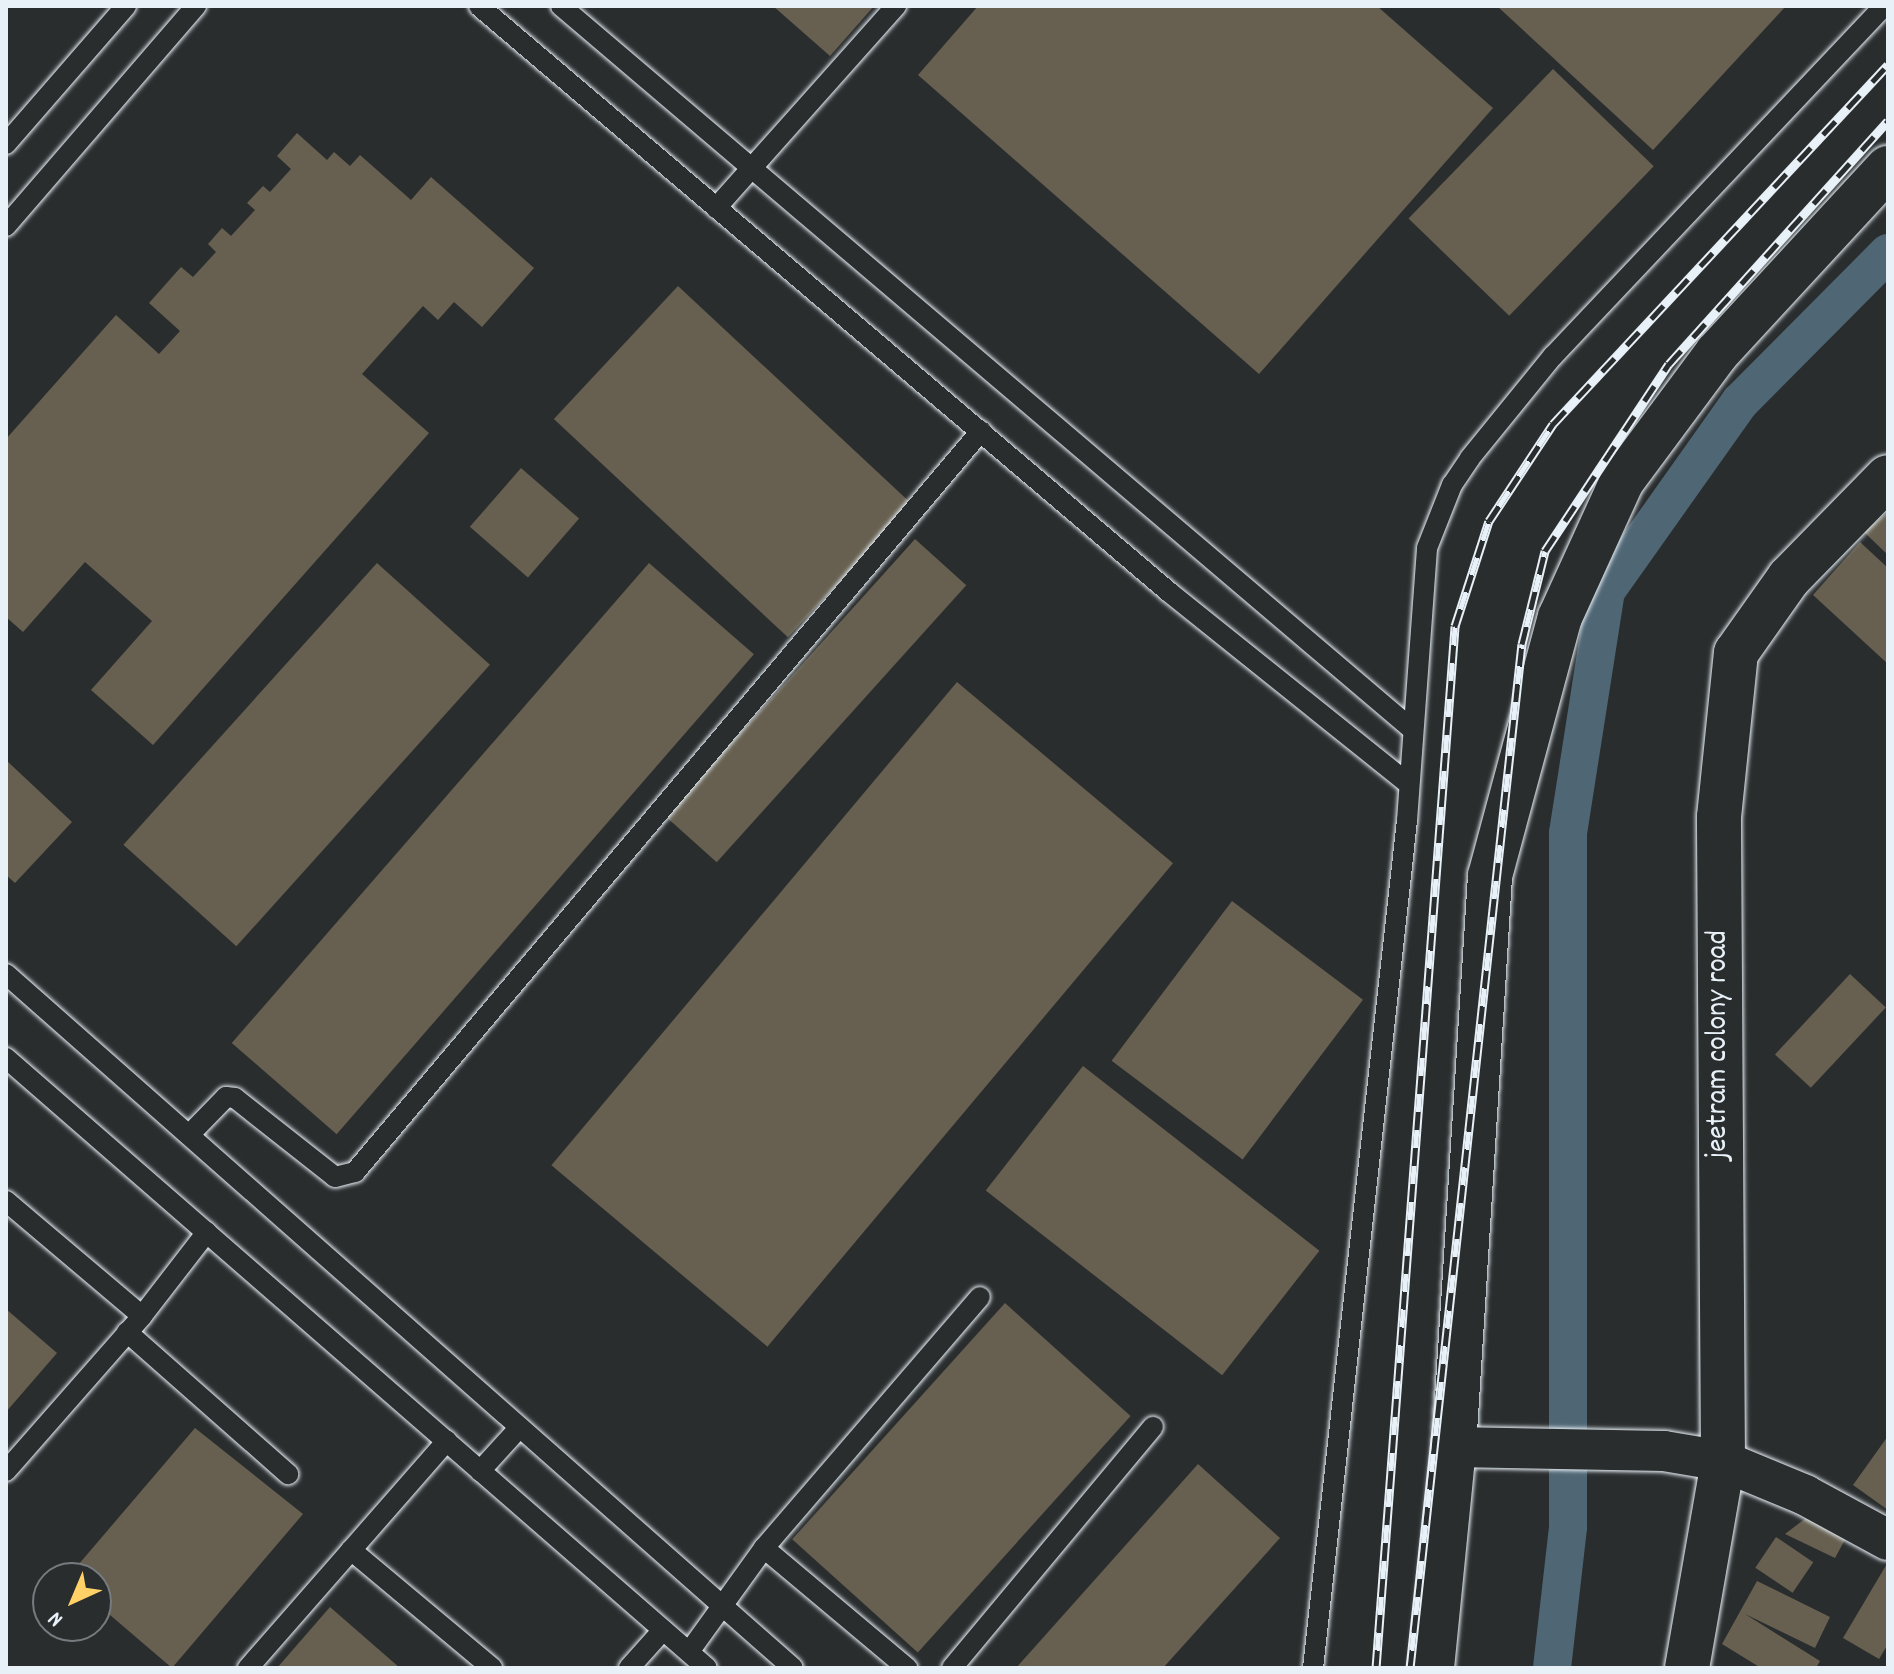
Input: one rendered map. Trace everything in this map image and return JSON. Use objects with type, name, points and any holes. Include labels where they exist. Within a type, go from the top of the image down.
[{"type":"street","points":[[1432,1668],[1469,1448],[1490,876],[1560,617],[1622,481],[1717,353],[1888,168]]},
{"type":"street","name":"jeetram colony road","points":[[1687,1668],[1723,1461],[1719,817],[1736,653],[1789,578],[1888,477]]},
{"type":"street","points":[[1469,1448],[1664,1451],[1723,1461],[1805,1495],[1888,1540]]},
{"type":"lane","points":[[6,144],[126,6]]},
{"type":"lane","points":[[6,226],[196,6]]},
{"type":"lane","points":[[479,6],[1169,592],[1409,784]]},
{"type":"lane","points":[[561,6],[1413,730]]},
{"type":"lane","points":[[716,208],[896,6]]},
{"type":"lane","points":[[1313,1668],[1409,784],[1425,561],[1452,485],[1553,356],[1884,6]]},
{"type":"lane","points":[[189,1135],[226,1097],[235,1098],[335,1177],[355,1172],[981,431]]},
{"type":"lane","points":[[6,974],[793,1668]]},
{"type":"lane","points":[[6,1058],[707,1668]]},
{"type":"lane","points":[[6,1201],[142,1316]]},
{"type":"lane","points":[[6,1471],[142,1316],[207,1232]]},
{"type":"lane","points":[[689,1652],[720,1604],[764,1548],[980,1297]]},
{"type":"lane","points":[[127,1332],[288,1474]]},
{"type":"lane","points":[[480,1471],[520,1427]]},
{"type":"lane","points":[[952,1668],[1153,1427]]},
{"type":"lane","points":[[248,1668],[447,1441]]},
{"type":"lane","points":[[764,1548],[907,1668]]},
{"type":"lane","points":[[351,1550],[492,1668]]},
{"type":"lane","points":[[629,1668],[663,1630]]},
{"type":"building","points":[[773,6],[874,6],[830,56]]},
{"type":"building","points":[[978,6],[1377,6],[1493,108],[1259,374],[918,75]]},
{"type":"building","points":[[1497,6],[1786,6],[1653,150]]},
{"type":"building","points":[[1553,69],[1654,166],[1509,316],[1409,219]]},
{"type":"building","points":[[297,133],[327,160],[334,152],[350,166],[360,155],[411,200],[431,177],[534,268],[482,327],[454,302],[438,320],[423,306],[362,374],[429,433],[153,745],[91,690],[152,621],[85,562],[23,632],[6,617],[6,439],[116,315],[159,354],[180,331],[149,303],[181,267],[193,277],[216,252],[208,244],[222,228],[231,236],[255,210],[247,203],[263,186],[270,192],[291,169],[277,156]]},
{"type":"building","points":[[678,286],[912,504],[788,637],[554,419]]},
{"type":"building","points":[[521,468],[579,519],[528,577],[470,527]]},
{"type":"building","points":[[1888,512],[1888,555],[1864,532]]},
{"type":"building","points":[[915,539],[966,585],[717,862],[665,816]]},
{"type":"building","points":[[1860,542],[1888,568],[1888,664],[1813,595]]},
{"type":"building","points":[[377,563],[490,665],[236,946],[123,845]]},
{"type":"building","points":[[649,563],[754,654],[337,1134],[232,1043]]},
{"type":"building","points":[[957,682],[1173,863],[767,1347],[551,1165]]},
{"type":"building","points":[[6,760],[72,822],[15,883],[6,875]]},
{"type":"building","points":[[1232,901],[1363,1000],[1243,1159],[1112,1061]]},
{"type":"building","points":[[1850,974],[1886,1007],[1811,1088],[1775,1054]]},
{"type":"building","points":[[1083,1066],[1319,1251],[1222,1375],[986,1191]]},
{"type":"building","points":[[1005,1303],[1131,1416],[918,1652],[792,1539]]},
{"type":"building","points":[[6,1309],[57,1353],[6,1412]]},
{"type":"building","points":[[195,1428],[303,1514],[172,1668],[112,1617],[112,1562],[81,1562]]},
{"type":"building","points":[[1888,1436],[1888,1510],[1853,1485]]},
{"type":"building","points":[[1198,1464],[1280,1538],[1163,1668],[1016,1668]]},
{"type":"building","points":[[1810,1515],[1848,1534],[1835,1558],[1785,1534]]},
{"type":"building","points":[[1776,1537],[1813,1562],[1793,1593],[1755,1568]]},
{"type":"building","points":[[1888,1562],[1888,1644],[1879,1659],[1843,1638]]},
{"type":"building","points":[[1757,1581],[1830,1617],[1815,1648],[1745,1614],[1820,1661],[1816,1668],[1761,1668],[1722,1644]]},
{"type":"building","points":[[330,1607],[400,1668],[277,1668]]},
{"type":"waterway","points":[[1552,1668],[1568,1527],[1568,833],[1606,591],[1740,402],[1888,253]]},
{"type":"railway","points":[[1376,1668],[1455,626],[1489,521],[1553,424],[1888,65]]},
{"type":"railway","points":[[1410,1668],[1522,644],[1545,551],[1669,364],[1888,121]]}]
